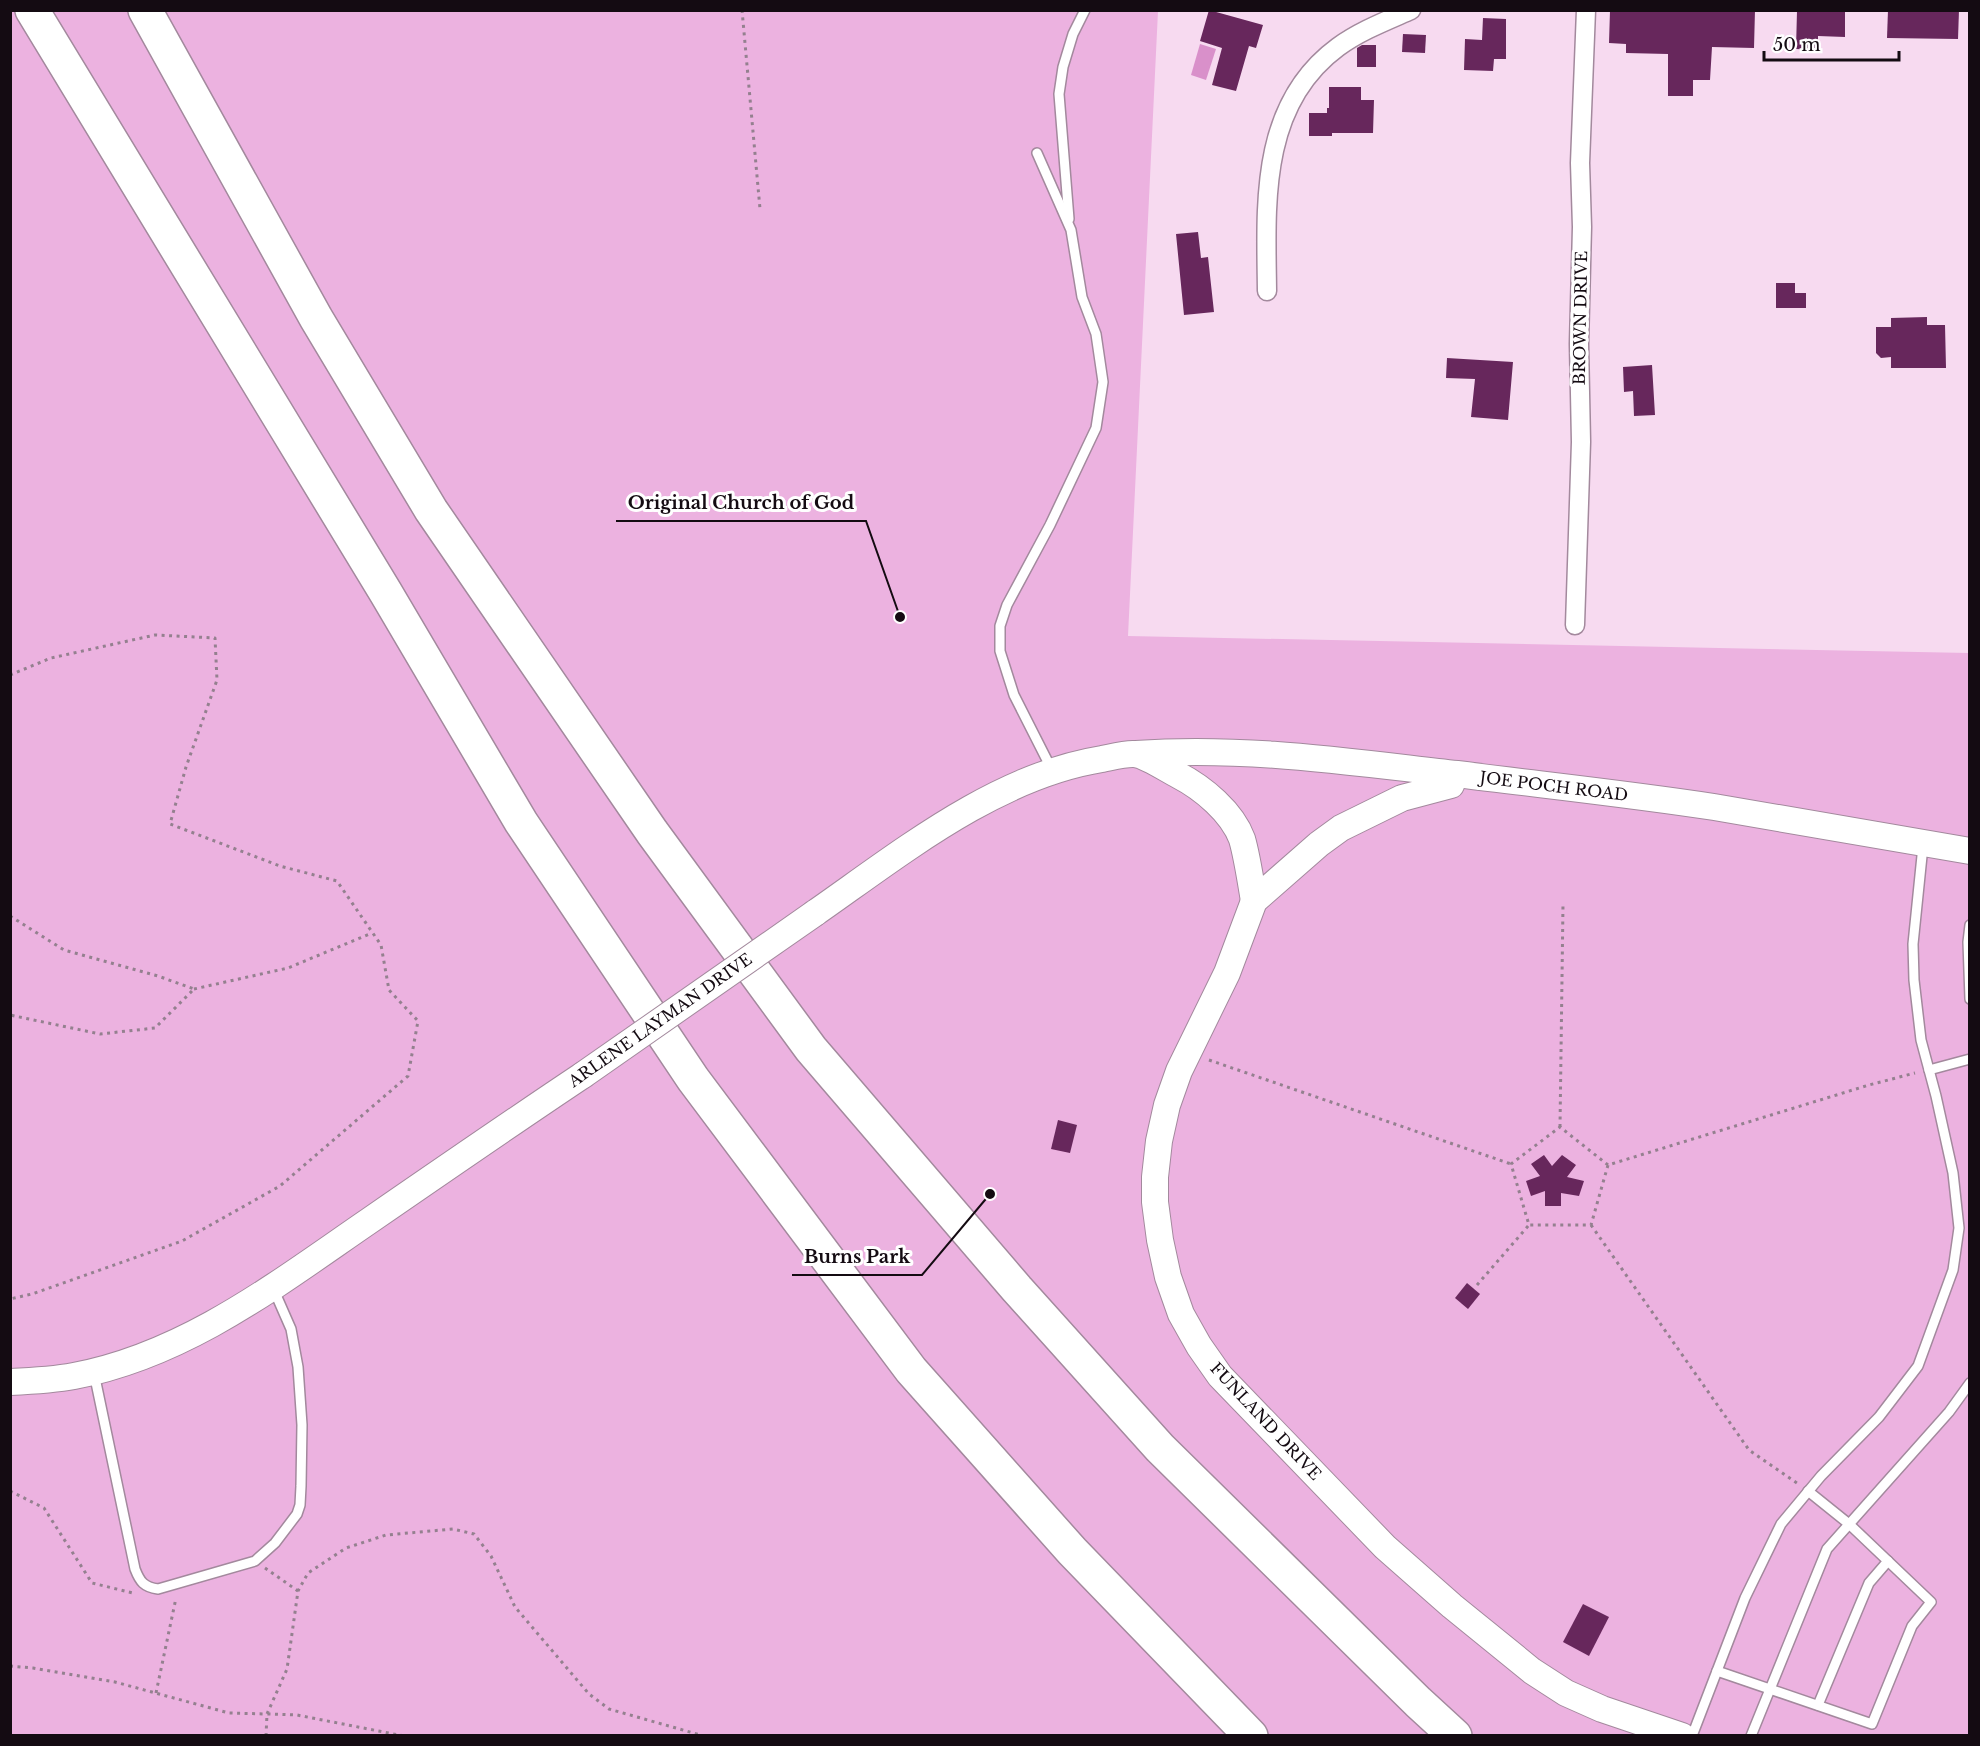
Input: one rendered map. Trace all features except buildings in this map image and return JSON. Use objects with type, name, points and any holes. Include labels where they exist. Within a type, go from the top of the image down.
[{"type":"highway","points":[[32,10],[386,592],[521,822],[693,1079],[910,1370],[1071,1551],[1251,1736]]},
{"type":"highway","points":[[145,10],[316,318],[431,510],[652,832],[811,1049],[1017,1289],[1160,1448],[1455,1736]]},
{"type":"street","points":[[1267,291],[1271,166],[1275,142],[1293,95],[1310,72],[1339,46],[1364,31],[1411,10]]},
{"type":"street","name":"BROWN DRIVE","points":[[1575,625],[1581,442],[1580,162],[1586,10]]},
{"type":"street","name":"JOE POCH ROAD","points":[[1136,754],[1172,751],[1246,752],[1322,757],[1693,804],[1970,851]]},
{"type":"street","points":[[1136,754],[1185,779],[1227,814],[1241,838],[1254,901]]},
{"type":"street","name":"ARLENE LAYMAN DRIVE","points":[[10,1382],[41,1380],[94,1371],[142,1356],[174,1343],[237,1310],[583,1075],[922,839],[987,800],[1028,781],[1087,761],[1136,754]]},
{"type":"street","name":"FUNLAND DRIVE","points":[[1455,774],[1451,785],[1402,798],[1341,828],[1319,844],[1254,901],[1227,973],[1188,1053],[1167,1105],[1159,1141],[1155,1202],[1168,1277],[1181,1314],[1199,1346],[1220,1376],[1385,1547],[1452,1606],[1532,1671],[1566,1693],[1602,1709],[1682,1736]]},
{"type":"lane","points":[[1053,772],[1014,695],[1000,651],[1000,626],[1007,605],[1050,525],[1096,428],[1103,382],[1096,334],[1082,297],[1071,230],[1059,94],[1063,67],[1073,34],[1085,10]]},
{"type":"lane","points":[[1036,153],[1071,230]]},
{"type":"lane","points":[[1692,1736],[1745,1598],[1781,1524],[1808,1491],[1879,1417],[1918,1366],[1940,1311],[1953,1270],[1959,1228],[1953,1173],[1921,1041],[1913,944],[1923,843]]},
{"type":"lane","points":[[1970,925],[1968,942],[1970,999]]},
{"type":"lane","points":[[1929,1070],[1970,1059]]},
{"type":"lane","points":[[94,1371],[135,1569],[140,1582],[148,1587],[158,1588],[255,1561],[275,1543],[291,1523],[300,1506],[302,1425],[298,1367],[291,1329],[273,1287]]},
{"type":"lane","points":[[1751,1736],[1827,1548],[1949,1412],[1970,1383]]},
{"type":"lane","points":[[1717,1671],[1872,1724],[1912,1626],[1931,1602],[1849,1524],[1808,1491]]},
{"type":"lane","points":[[1818,1705],[1869,1584],[1888,1561]]},
{"type":"path","points":[[742,10],[760,208]]},
{"type":"path","points":[[10,675],[51,658],[155,635],[215,638],[217,680],[186,767],[170,824],[280,866],[337,881],[381,945],[389,990],[418,1021],[408,1076],[280,1186],[182,1241],[32,1294],[10,1299]]},
{"type":"path","points":[[1560,1127],[1563,904]]},
{"type":"path","points":[[10,916],[64,950],[158,976],[194,989]]},
{"type":"path","points":[[10,1015],[100,1034],[155,1028],[194,989],[288,968],[372,933]]},
{"type":"path","points":[[1188,1053],[1511,1164]]},
{"type":"path","points":[[1608,1165],[1869,1085],[1929,1070]]},
{"type":"path","points":[[1560,1127],[1608,1165]]},
{"type":"path","points":[[1511,1164],[1560,1127]]},
{"type":"path","points":[[1511,1164],[1530,1225]]},
{"type":"path","points":[[1591,1225],[1608,1165]]},
{"type":"path","points":[[1477,1285],[1530,1225],[1591,1225]]},
{"type":"path","points":[[1591,1225],[1749,1450],[1808,1491]]},
{"type":"path","points":[[10,1491],[44,1508],[92,1584],[131,1593],[148,1587]]},
{"type":"path","points":[[266,1736],[267,1714],[287,1669],[298,1591],[308,1573],[346,1548],[386,1535],[453,1529],[474,1534],[490,1556],[515,1607],[589,1694],[609,1709],[704,1736]]},
{"type":"path","points":[[255,1561],[298,1591]]},
{"type":"path","points":[[156,1693],[178,1584]]},
{"type":"path","points":[[10,1666],[115,1682],[228,1713],[297,1715],[404,1736]]},
{"type":"shaded area","points":[[11,11],[1158,11],[1128,636],[1969,653],[1969,1735],[11,1736]]},
{"type":"shaded area","points":[[1200,44],[1216,49],[1206,80],[1191,75]]},
{"type":"place","name":"Original Church of God","points":[[900,617]]},
{"type":"place","name":"Burns Park","points":[[990,1194]]}]
